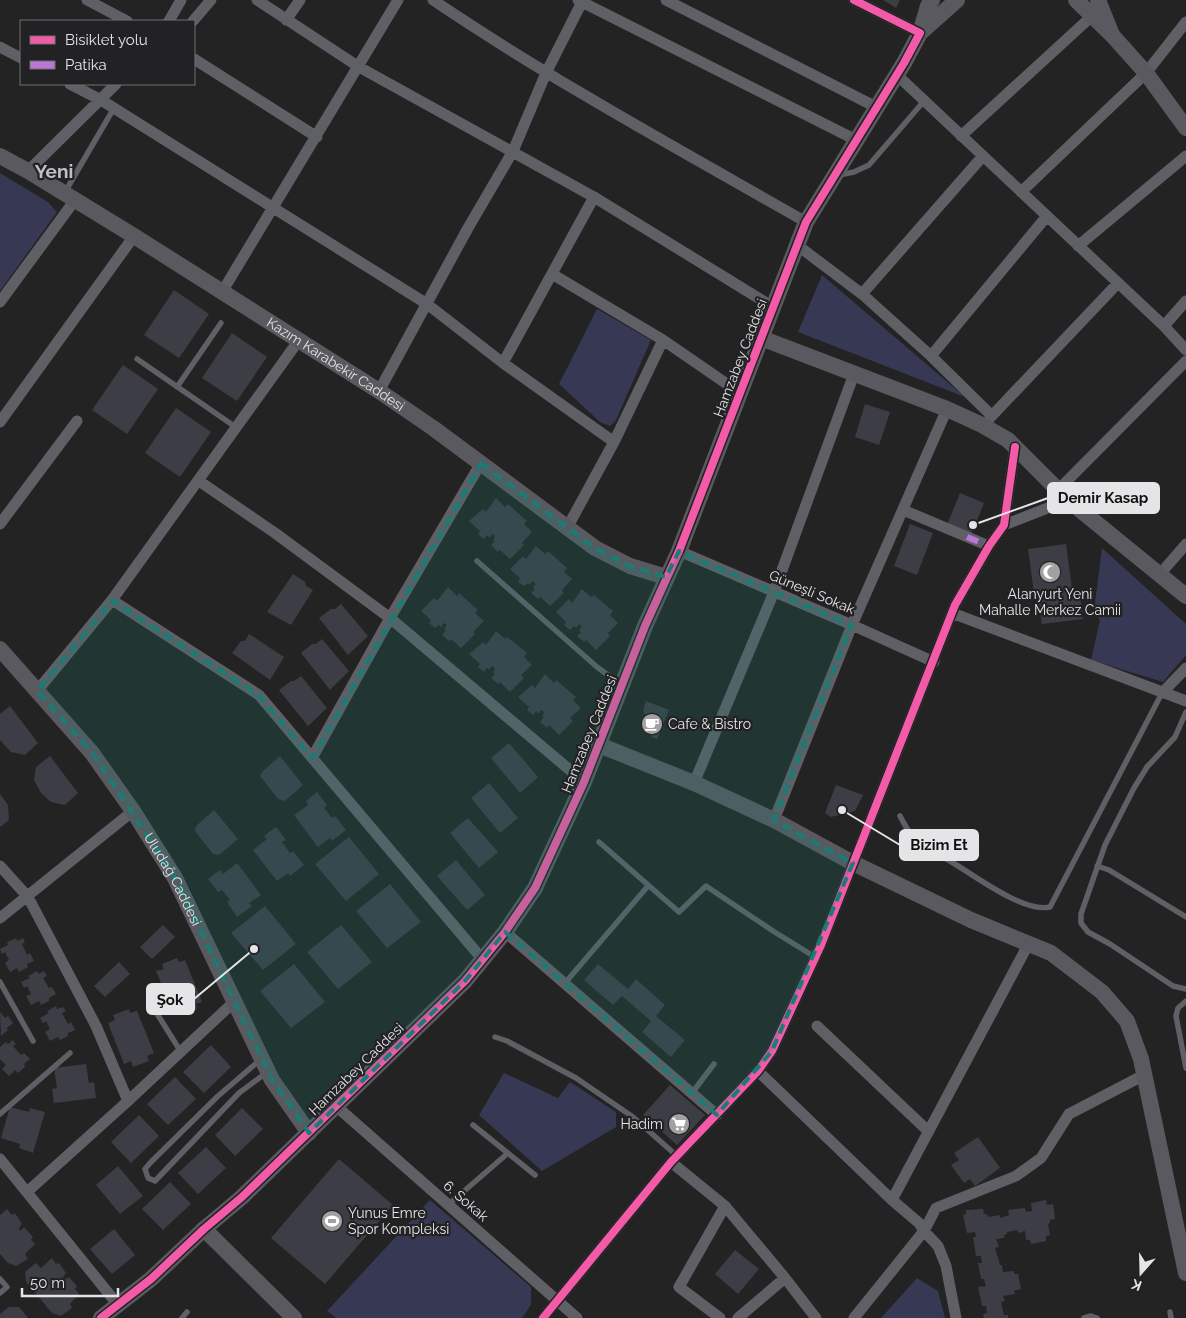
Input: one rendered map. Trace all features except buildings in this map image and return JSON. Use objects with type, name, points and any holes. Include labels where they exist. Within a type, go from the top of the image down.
[{"type":"street","points":[[87,0],[125,20]]},
{"type":"street","points":[[170,20],[181,0]]},
{"type":"street","points":[[194,20],[210,0]]},
{"type":"street","points":[[257,0],[359,67],[513,151],[773,307]]},
{"type":"street","points":[[286,20],[300,0]]},
{"type":"street","points":[[222,292],[398,0]]},
{"type":"street","points":[[433,0],[493,41],[546,73],[806,222]]},
{"type":"street","points":[[666,0],[876,107]]},
{"type":"street","points":[[854,0],[920,33]]},
{"type":"street","points":[[920,33],[928,6],[932,0]]},
{"type":"street","points":[[920,33],[957,0]]},
{"type":"street","points":[[1076,0],[1098,5]]},
{"type":"street","points":[[379,391],[468,228],[513,151],[546,73],[581,1],[856,140]]},
{"type":"street","points":[[1098,5],[1112,35],[1146,73],[1186,128]]},
{"type":"street","points":[[962,136],[1098,5]]},
{"type":"street","points":[[1021,192],[1146,73],[1186,22]]},
{"type":"street","name":"Hamzabey Caddesi","points":[[101,1318],[151,1279],[242,1197],[465,981],[505,932],[535,888],[584,782],[666,576],[679,551],[806,222],[897,75],[920,33]]},
{"type":"street","points":[[0,47],[20,57]]},
{"type":"street","points":[[195,61],[317,137]]},
{"type":"street","points":[[897,75],[1164,326],[1186,350]]},
{"type":"street","points":[[72,85],[114,108],[427,304],[503,363],[614,442]]},
{"type":"street","points":[[28,171],[115,85]]},
{"type":"street","name":"Kazım Karabekir Caddesi","points":[[0,156],[134,236],[379,391],[595,548],[630,566],[666,576]]},
{"type":"street","points":[[862,294],[983,156]]},
{"type":"street","points":[[1078,246],[1186,156]]},
{"type":"street","points":[[0,302],[70,197]]},
{"type":"street","points":[[503,363],[594,198]]},
{"type":"street","points":[[931,356],[1047,216]]},
{"type":"street","points":[[0,422],[134,236]]},
{"type":"street","points":[[796,246],[862,294],[931,356],[987,420],[1063,495],[1186,596]]},
{"type":"street","points":[[552,274],[663,340],[740,394]]},
{"type":"street","points":[[987,420],[1118,283]]},
{"type":"street","points":[[1164,326],[1186,301]]},
{"type":"street","points":[[761,338],[948,409],[987,420]]},
{"type":"street","points":[[37,691],[112,600],[299,340]]},
{"type":"street","points":[[567,528],[614,442],[663,340]]},
{"type":"street","points":[[543,1318],[674,1159],[758,1071],[772,1051],[815,957],[952,613],[989,546],[1004,526],[1063,495],[1186,361]]},
{"type":"street","points":[[694,783],[774,592],[854,374]]},
{"type":"street","points":[[774,820],[852,625],[948,409]]},
{"type":"street","points":[[0,524],[77,421]]},
{"type":"street","points":[[1004,526],[1015,448]]},
{"type":"street","points":[[312,758],[390,618],[480,463]]},
{"type":"street","points":[[199,481],[275,533],[390,618],[584,782]]},
{"type":"street","points":[[902,510],[989,546]]},
{"type":"street","points":[[1160,574],[1186,544]]},
{"type":"street","name":"Güneşli Sokak","points":[[679,551],[934,662]]},
{"type":"street","points":[[112,600],[259,695],[483,960]]},
{"type":"street","points":[[952,613],[1186,701]]},
{"type":"street","name":"Uludağ Caddesi","points":[[0,649],[92,753],[133,811],[174,878],[272,1080],[309,1133]]},
{"type":"street","points":[[1162,693],[1186,668]]},
{"type":"street","points":[[599,745],[694,783],[774,820],[853,863],[971,920],[1051,953],[1102,992],[1127,1021],[1141,1059],[1186,1273]]},
{"type":"street","points":[[0,918],[133,811]]},
{"type":"street","points":[[0,866],[28,896],[96,1026],[128,1102]]},
{"type":"street","points":[[505,932],[717,1114]]},
{"type":"street","points":[[892,1200],[927,1130],[1028,943]]},
{"type":"street","points":[[28,1192],[128,1102],[235,1001]]},
{"type":"street","points":[[818,1026],[927,1130]]},
{"type":"street","points":[[758,1071],[918,1223],[938,1246],[946,1266],[956,1318]]},
{"type":"street","points":[[854,1318],[924,1231],[936,1208],[1016,1176],[1041,1158],[1069,1114],[1144,1075]]},
{"type":"street","name":"6. Sokak","points":[[336,1106],[577,1318]]},
{"type":"street","points":[[0,1159],[118,1304]]},
{"type":"street","points":[[674,1159],[725,1206],[816,1318]]},
{"type":"street","points":[[720,1318],[679,1287],[725,1206]]},
{"type":"street","points":[[204,1230],[294,1318]]},
{"type":"street","points":[[738,1318],[785,1278]]},
{"type":"lane","points":[[834,176],[854,172],[869,165],[924,101]]},
{"type":"lane","points":[[70,197],[114,108]]},
{"type":"lane","points":[[177,387],[221,323]]},
{"type":"lane","points":[[137,360],[237,428]]},
{"type":"lane","points":[[477,560],[597,667],[622,685]]},
{"type":"lane","points":[[900,816],[911,836],[923,847],[949,860],[1021,903],[1041,909],[1050,907],[1162,693]]},
{"type":"lane","points":[[1186,712],[1175,737],[1147,767],[1134,788],[1105,845],[1080,914],[1084,928],[1088,932],[1110,944],[1173,986],[1186,989]]},
{"type":"lane","points":[[599,842],[679,912],[706,886],[815,957]]},
{"type":"lane","points":[[1097,866],[1109,870],[1186,917]]},
{"type":"lane","points":[[565,983],[648,886]]},
{"type":"lane","points":[[0,982],[33,1041]]},
{"type":"lane","points":[[1186,1001],[1178,1008],[1176,1016],[1186,1068]]},
{"type":"lane","points":[[152,1004],[181,1052]]},
{"type":"lane","points":[[495,1037],[507,1041],[576,1078],[633,1117],[674,1159]]},
{"type":"lane","points":[[0,1114],[70,1053]]},
{"type":"lane","points":[[692,1093],[714,1064]]},
{"type":"lane","points":[[265,1065],[155,1181],[148,1178],[145,1169],[218,1096],[265,1065]]},
{"type":"lane","points":[[474,1125],[535,1175]]},
{"type":"lane","points":[[448,1205],[508,1153]]},
{"type":"lane","points":[[0,1280],[7,1288],[0,1293]]},
{"type":"lane","points":[[182,1318],[188,1312]]},
{"type":"lane","points":[[1084,1318],[1091,1316],[1097,1318]]},
{"type":"highlighted area","points":[[481,463],[595,548],[630,566],[666,577],[679,551],[852,625],[774,820],[853,863],[772,1051],[717,1115],[505,932],[465,981],[309,1133],[272,1080],[175,878],[92,753],[37,691],[112,600],[259,695],[312,758]]},
{"type":"shaded area","points":[[0,173],[48,202],[57,212],[0,291]]},
{"type":"shaded area","points":[[822,275],[965,397],[798,332]]},
{"type":"shaded area","points":[[597,309],[651,340],[616,420],[610,426],[600,422],[559,384]]},
{"type":"shaded area","points":[[1102,548],[1186,624],[1186,655],[1163,682],[1091,660],[1100,620],[1094,611]]},
{"type":"shaded area","points":[[504,1073],[558,1098],[570,1082],[616,1112],[616,1127],[542,1171],[479,1115]]},
{"type":"shaded area","points":[[430,1200],[531,1287],[531,1305],[522,1318],[336,1318],[327,1311]]},
{"type":"shaded area","points":[[917,1278],[938,1291],[945,1318],[881,1318]]},
{"type":"marked path","points":[[967,537],[989,546]]},
{"type":"cycle path","points":[[101,1318],[151,1279],[204,1229],[242,1197],[465,981],[505,932],[535,888],[584,782],[645,626],[679,551],[806,222],[904,63],[920,33],[854,0]]},
{"type":"cycle path","points":[[543,1318],[671,1162],[758,1071],[772,1051],[821,945],[955,605],[989,546],[1004,525],[1015,447]]},
{"type":"place","name":"Demir Kasap","points":[[973,525]]},
{"type":"place","name":"Alanyurt Yeni Mahalle Merkez Camii","points":[[1050,572]]},
{"type":"place","name":"Cafe & Bistro","points":[[652,724]]},
{"type":"place","name":"Bizim Et","points":[[842,810]]},
{"type":"place","name":"Şok","points":[[254,949]]},
{"type":"place","name":"Hadim","points":[[679,1124]]},
{"type":"place","name":"Yunus Emre Spor Kompleksi","points":[[332,1221]]},
{"type":"district","name":"Yeni","points":[[54,171]]}]
